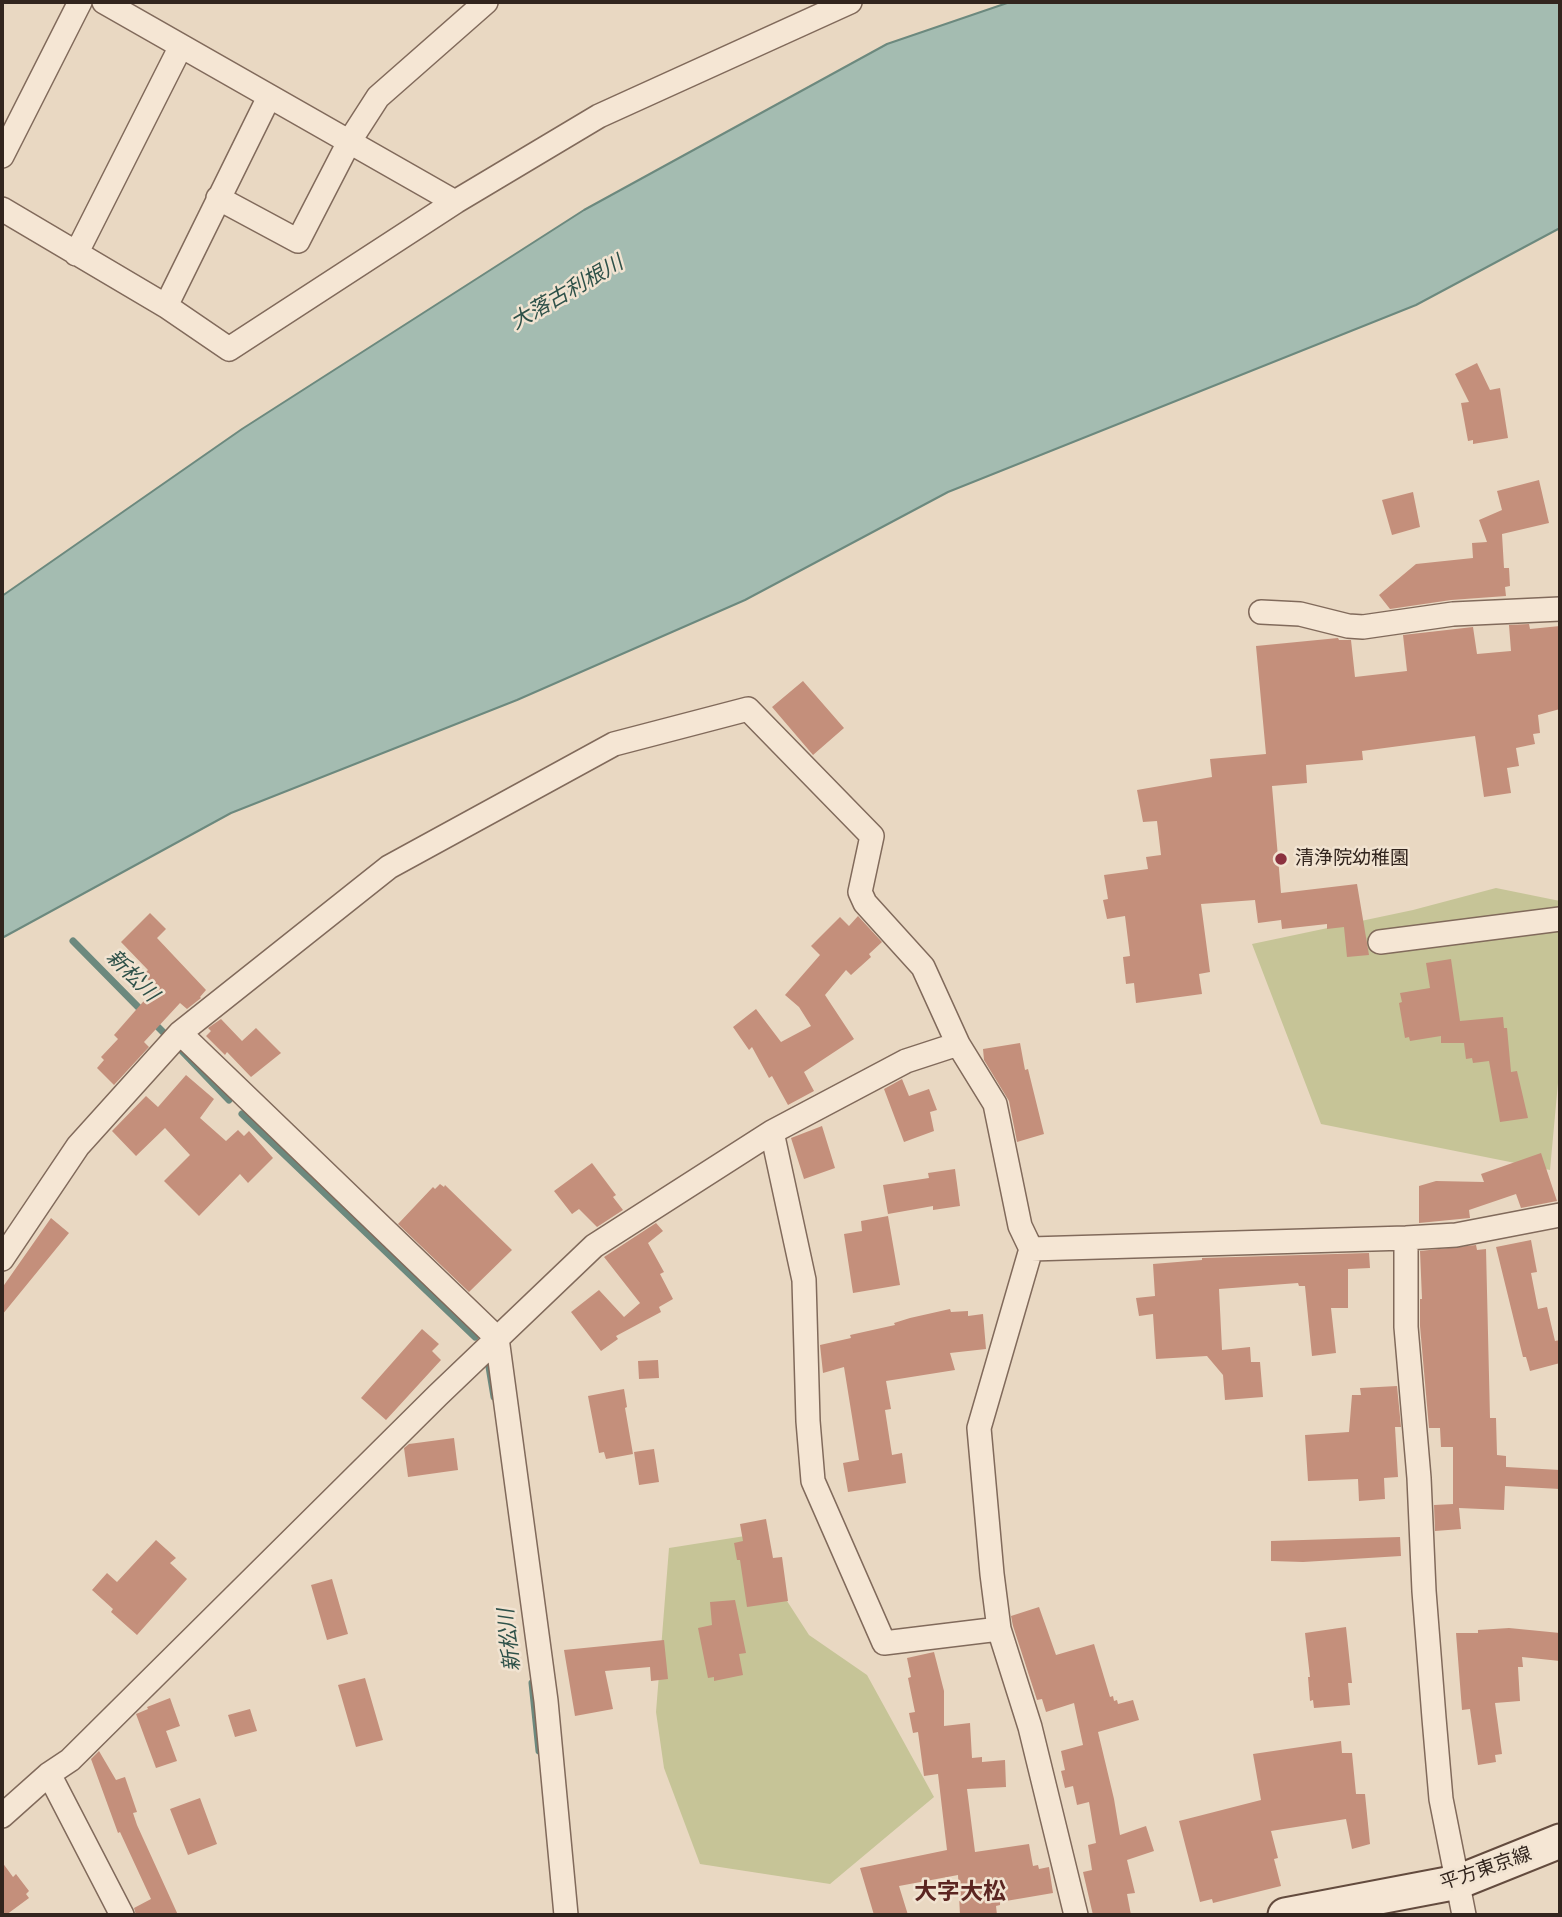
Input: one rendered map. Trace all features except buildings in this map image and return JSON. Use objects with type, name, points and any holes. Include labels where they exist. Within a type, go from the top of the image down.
[{"type":"main road","name":"平方東京線","points":[[1285,1915],[1458,1882],[1560,1841]]},
{"type":"street","points":[[2,156],[80,2]]},
{"type":"street","points":[[104,2],[455,202]]},
{"type":"street","points":[[218,198],[298,241],[349,142],[378,97],[486,2]]},
{"type":"street","points":[[2,209],[166,306],[229,349],[455,202],[599,116],[850,2]]},
{"type":"street","points":[[76,254],[181,46]]},
{"type":"street","points":[[166,306],[269,97]]},
{"type":"street","points":[[1261,612],[1300,614],[1363,628],[1453,614],[1560,609]]},
{"type":"street","points":[[2,1259],[78,1146],[180,1032],[389,867],[614,744],[748,709],[872,836],[860,892],[865,903],[923,967],[958,1044],[995,1104],[1020,1226],[1031,1249],[979,1428],[999,1629],[1030,1727],[1076,1915]]},
{"type":"street","points":[[1380,942],[1560,919]]},
{"type":"street","points":[[180,1032],[497,1338],[546,1701],[566,1915]]},
{"type":"street","points":[[2,1815],[49,1774],[70,1760],[497,1338],[594,1246],[772,1132],[906,1061],[958,1044]]},
{"type":"street","points":[[772,1132],[804,1280],[808,1421],[813,1481],[879,1633],[884,1643],[999,1629]]},
{"type":"street","points":[[1031,1249],[1456,1235],[1560,1215]]},
{"type":"street","points":[[1406,1238],[1406,1327],[1441,1800],[1464,1915]]},
{"type":"street","points":[[49,1774],[122,1915]]},
{"type":"shaded area","points":[[1496,888],[1560,901],[1560,1061],[1550,1170],[1321,1124],[1252,944],[1413,910]]},
{"type":"shaded area","points":[[745,1536],[809,1635],[867,1675],[934,1797],[830,1884],[700,1864],[664,1768],[656,1712],[669,1548]]},
{"type":"water","name":"大落古利根川","points":[[1010,2],[1560,2],[1560,228],[1416,305],[948,492],[745,600],[517,700],[231,813],[2,938],[2,596],[242,429],[584,210],[887,44]]},
{"type":"waterway","name":"新松川","points":[[73,941],[144,1013]]},
{"type":"waterway","name":"新松川","points":[[152,1021],[167,1036]]},
{"type":"waterway","name":"新松川","points":[[182,1051],[229,1100]]},
{"type":"waterway","name":"新松川","points":[[242,1114],[475,1337]]},
{"type":"waterway","name":"新松川","points":[[488,1361],[494,1397]]},
{"type":"waterway","name":"新松川","points":[[532,1683],[539,1751]]},
{"type":"place","name":"清浄院幼稚園","points":[[1281,859]]},
{"type":"district","name":"大字大松","points":[[960,1892]]}]
